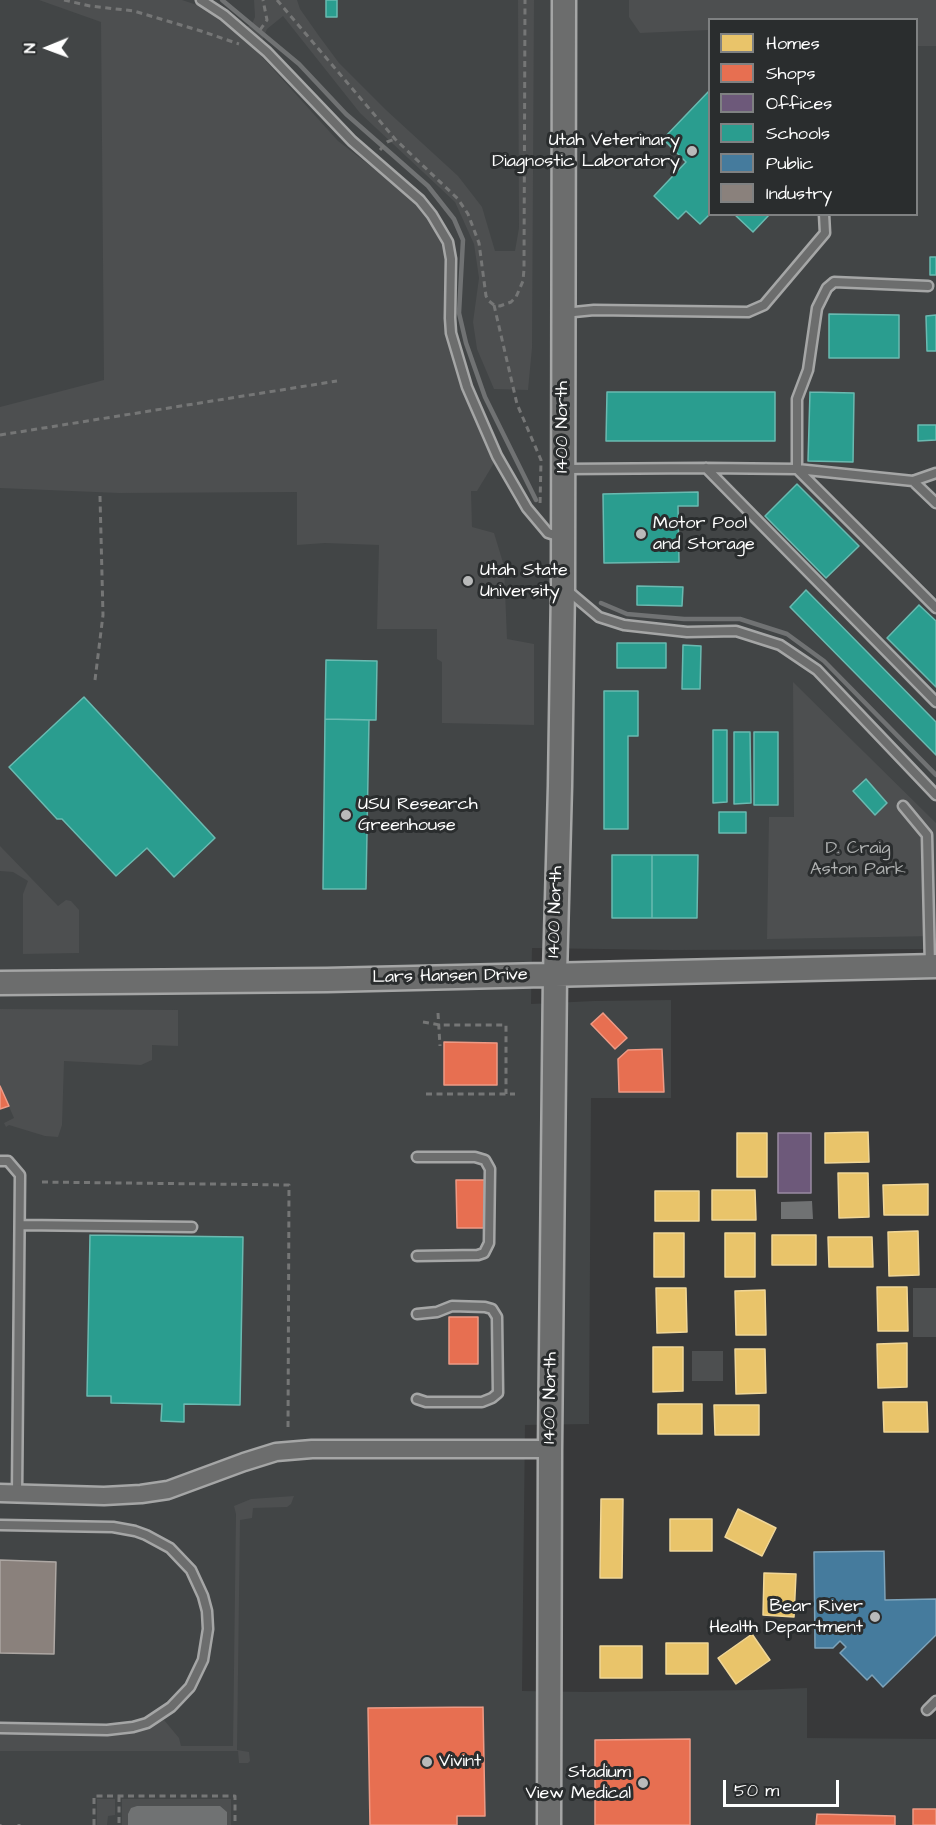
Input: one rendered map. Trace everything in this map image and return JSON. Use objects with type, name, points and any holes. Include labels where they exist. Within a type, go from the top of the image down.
[{"type":"main road","name":"1400 North","points":[[549,1825],[555,975],[563,587],[564,0]]},
{"type":"main road","name":"Lars Hansen Drive","points":[[0,983],[555,975],[933,966]]},
{"type":"street","points":[[8,1493],[104,1496],[141,1494],[177,1487],[276,1452],[312,1449],[550,1449]]},
{"type":"lane","points":[[201,0],[256,38],[352,141],[420,200],[432,215],[448,242],[451,259],[451,333],[467,387],[497,456],[527,508],[548,533],[563,538]]},
{"type":"lane","points":[[564,313],[594,310],[748,312],[764,305],[825,233],[824,216]]},
{"type":"lane","points":[[928,286],[834,282],[827,288],[817,308],[808,370],[797,399],[797,469],[936,608]]},
{"type":"lane","points":[[706,468],[936,702]]},
{"type":"lane","points":[[563,469],[797,469],[914,481],[936,473]]},
{"type":"lane","points":[[914,481],[936,502]]},
{"type":"lane","points":[[563,587],[599,617],[624,625],[687,632],[736,631],[780,645],[817,670],[936,795]]},
{"type":"lane","points":[[903,806],[927,835],[933,966]]},
{"type":"lane","points":[[417,1157],[475,1157],[485,1160],[490,1168],[489,1243],[484,1253],[417,1256]]},
{"type":"lane","points":[[0,1161],[8,1161],[20,1175],[20,1225],[8,1493]]},
{"type":"lane","points":[[20,1225],[192,1227]]},
{"type":"lane","points":[[417,1314],[437,1312],[452,1306],[485,1306],[492,1309],[497,1317],[498,1393],[482,1402],[417,1400]]},
{"type":"lane","points":[[0,1525],[113,1527],[146,1534],[170,1548],[191,1570],[203,1596],[208,1629],[203,1660],[190,1687],[171,1707],[147,1723],[107,1730],[0,1728]]},
{"type":"lane","points":[[927,1710],[936,1701]]},
{"type":"path","points":[[64,0],[90,6],[134,11],[201,31],[238,45],[247,45],[256,38],[267,20],[263,0]]},
{"type":"path","points":[[277,0],[395,138],[458,199],[468,214],[479,243],[486,296],[494,305],[517,404],[541,460],[539,523]]},
{"type":"path","points":[[494,305],[505,305],[516,297],[523,281],[525,0]]},
{"type":"path","points":[[377,154],[387,142],[395,138]]},
{"type":"path","points":[[0,435],[337,381]]},
{"type":"path","points":[[95,680],[103,615],[100,496]]},
{"type":"path","points":[[438,1013],[440,1046]]},
{"type":"path","points":[[423,1022],[440,1025],[506,1025],[506,1094]]},
{"type":"path","points":[[426,1094],[515,1094]]},
{"type":"path","points":[[42,1182],[289,1185],[288,1430]]},
{"type":"path","points":[[94,1825],[94,1796],[235,1796],[235,1825]]},
{"type":"path","points":[[119,1796],[119,1825]]},
{"type":"shaded area","name":"Utah State University","points":[[0,0],[936,0],[936,949],[532,948],[531,1004],[671,1000],[671,1098],[591,1098],[589,1424],[525,1425],[522,1691],[807,1688],[807,1738],[936,1739],[936,1825],[0,1825]]},
{"type":"shaded area","points":[[812,1201],[813,1219],[781,1219],[781,1202]]},
{"type":"shaded area","points":[[137,1806],[220,1806],[227,1812],[227,1825],[128,1825],[128,1814],[131,1808]]},
{"type":"green space","points":[[39,0],[182,0],[206,8],[224,23],[251,26],[255,17],[254,0],[297,0],[300,9],[339,63],[458,176],[482,207],[495,251],[515,251],[519,228],[518,0],[534,0],[532,348],[528,390],[494,389],[477,349],[473,322],[479,278],[474,244],[455,202],[360,113],[283,16],[267,29],[259,48],[255,49],[338,141],[407,194],[425,213],[439,236],[447,261],[448,332],[456,367],[494,463],[477,491],[471,491],[472,527],[494,533],[504,566],[507,639],[534,644],[534,725],[442,723],[442,662],[437,659],[437,629],[377,629],[379,545],[325,543],[297,545],[297,492],[119,493],[0,488],[0,407],[104,380],[101,22]]},
{"type":"green space","points":[[629,0],[936,0],[936,46],[918,46],[918,18],[708,18],[708,30],[640,33],[629,17]]},
{"type":"green space","name":"D. Craig Aston Park","points":[[793,682],[936,823],[936,936],[767,939],[769,817],[794,817]]},
{"type":"green space","points":[[0,846],[58,906],[66,900],[71,901],[79,910],[79,953],[23,954],[23,894],[28,881],[13,872],[0,871]]},
{"type":"green space","points":[[0,1009],[178,1010],[178,1046],[152,1045],[152,1060],[141,1065],[64,1061],[62,1125],[58,1137],[45,1136],[9,1125],[6,1127],[4,1123],[14,1118],[0,1086]]},
{"type":"green space","points":[[913,1288],[936,1288],[936,1337],[913,1337]]},
{"type":"green space","points":[[692,1351],[723,1351],[723,1381],[692,1381]]},
{"type":"green space","points":[[294,1496],[287,1507],[253,1508],[252,1518],[240,1520],[237,1750],[249,1752],[250,1761],[248,1763],[239,1763],[238,1751],[0,1751],[0,1733],[120,1735],[144,1730],[164,1720],[179,1738],[181,1746],[233,1746],[236,1514],[234,1506],[251,1499]]},
{"type":"green space","points":[[97,1799],[115,1799],[115,1815],[108,1816],[107,1825],[97,1825]]},
{"type":"green space","points":[[122,1799],[231,1799],[231,1825],[122,1825]]},
{"type":"building: Homes","points":[[868,1132],[869,1162],[825,1163],[825,1133]]},
{"type":"building: Homes","points":[[737,1133],[767,1133],[767,1177],[737,1177]]},
{"type":"building: Homes","points":[[838,1173],[868,1173],[869,1217],[839,1218]]},
{"type":"building: Homes","points":[[928,1184],[928,1215],[884,1215],[883,1185]]},
{"type":"building: Homes","points":[[712,1190],[755,1190],[756,1220],[712,1220]]},
{"type":"building: Homes","points":[[655,1191],[699,1191],[699,1221],[655,1221]]},
{"type":"building: Homes","points":[[918,1231],[919,1275],[889,1276],[888,1232]]},
{"type":"building: Homes","points":[[654,1233],[684,1233],[684,1277],[654,1277]]},
{"type":"building: Homes","points":[[725,1233],[755,1233],[755,1277],[725,1277]]},
{"type":"building: Homes","points":[[772,1235],[816,1235],[816,1265],[772,1265]]},
{"type":"building: Homes","points":[[828,1237],[872,1237],[873,1267],[829,1267]]},
{"type":"building: Homes","points":[[877,1287],[907,1287],[908,1331],[878,1331]]},
{"type":"building: Homes","points":[[656,1288],[686,1288],[687,1332],[657,1333]]},
{"type":"building: Homes","points":[[765,1290],[766,1335],[736,1335],[735,1291]]},
{"type":"building: Homes","points":[[907,1343],[907,1387],[878,1388],[877,1344]]},
{"type":"building: Homes","points":[[653,1347],[683,1347],[683,1391],[653,1392]]},
{"type":"building: Homes","points":[[735,1349],[765,1349],[766,1393],[736,1394]]},
{"type":"building: Homes","points":[[883,1402],[927,1402],[928,1432],[884,1432]]},
{"type":"building: Homes","points":[[658,1404],[702,1404],[702,1434],[658,1434]]},
{"type":"building: Homes","points":[[714,1405],[759,1405],[759,1435],[715,1435]]},
{"type":"building: Homes","points":[[601,1499],[623,1499],[622,1578],[600,1578]]},
{"type":"building: Homes","points":[[738,1509],[776,1528],[762,1556],[725,1537]]},
{"type":"building: Homes","points":[[670,1519],[712,1519],[712,1551],[670,1551]]},
{"type":"building: Homes","points":[[764,1573],[796,1574],[794,1617],[763,1615]]},
{"type":"building: Homes","points":[[752,1634],[770,1660],[736,1684],[718,1658]]},
{"type":"building: Homes","points":[[666,1643],[708,1643],[708,1674],[666,1674]]},
{"type":"building: Homes","points":[[600,1646],[642,1646],[642,1678],[600,1678]]},
{"type":"building: Shops","points":[[603,1013],[627,1038],[615,1049],[591,1024]]},
{"type":"building: Shops","points":[[444,1042],[497,1043],[497,1085],[444,1085]]},
{"type":"building: Shops","points":[[662,1049],[664,1092],[619,1092],[618,1059],[628,1050]]},
{"type":"building: Shops","points":[[0,1086],[9,1106],[0,1109]]},
{"type":"building: Shops","points":[[456,1180],[485,1180],[485,1228],[457,1228]]},
{"type":"building: Shops","points":[[449,1317],[478,1317],[478,1364],[449,1364]]},
{"type":"building: Shops","name":"Vivint","points":[[483,1707],[485,1816],[457,1816],[457,1825],[370,1825],[368,1708]]},
{"type":"building: Shops","name":"Stadium View Medical","points":[[690,1739],[690,1825],[595,1825],[595,1740]]},
{"type":"building: Shops","points":[[913,1809],[936,1809],[936,1825],[913,1825]]},
{"type":"building: Shops","points":[[817,1814],[895,1816],[895,1825],[816,1825]]},
{"type":"building: Offices","points":[[778,1133],[811,1133],[811,1193],[778,1193]]},
{"type":"building: Schools","points":[[326,0],[337,0],[337,17],[326,17]]},
{"type":"building: Schools","name":"Utah Veterinary Diagnostic Laboratory","points":[[708,92],[708,216],[700,224],[686,211],[678,219],[654,196],[686,162],[663,139]]},
{"type":"building: Schools","points":[[736,216],[768,216],[753,232]]},
{"type":"building: Schools","points":[[930,257],[936,257],[936,275],[930,275]]},
{"type":"building: Schools","points":[[829,314],[899,315],[899,358],[829,358]]},
{"type":"building: Schools","points":[[936,315],[936,351],[927,351],[926,316]]},
{"type":"building: Schools","points":[[607,392],[775,392],[775,441],[606,441]]},
{"type":"building: Schools","points":[[810,392],[854,393],[853,462],[808,461]]},
{"type":"building: Schools","points":[[918,425],[936,425],[936,440],[918,441]]},
{"type":"building: Schools","points":[[797,484],[859,546],[826,578],[765,516]]},
{"type":"building: Schools","name":"Motor Pool and Storage","points":[[698,492],[698,506],[678,506],[679,562],[604,563],[603,494]]},
{"type":"building: Schools","points":[[637,586],[683,587],[682,606],[637,605]]},
{"type":"building: Schools","points":[[806,590],[936,722],[936,755],[790,607]]},
{"type":"building: Schools","points":[[919,605],[936,621],[936,687],[887,638]]},
{"type":"building: Schools","points":[[617,643],[666,643],[666,668],[617,668]]},
{"type":"building: Schools","points":[[683,645],[701,646],[700,689],[682,689]]},
{"type":"building: Schools","points":[[326,660],[377,661],[376,720],[325,719]]},
{"type":"building: Schools","points":[[604,691],[638,691],[638,736],[628,736],[628,829],[604,829]]},
{"type":"building: Schools","points":[[84,697],[215,838],[174,877],[147,848],[116,876],[62,819],[57,819],[9,767]]},
{"type":"building: Schools","name":"USU Research Greenhouse","points":[[325,719],[369,720],[366,889],[323,889]]},
{"type":"building: Schools","points":[[713,730],[727,730],[727,802],[713,803]]},
{"type":"building: Schools","points":[[734,732],[750,732],[751,803],[734,804]]},
{"type":"building: Schools","points":[[754,732],[778,732],[778,805],[754,805]]},
{"type":"building: Schools","points":[[866,779],[887,803],[875,815],[853,791]]},
{"type":"building: Schools","points":[[719,812],[746,812],[746,833],[719,833]]},
{"type":"building: Schools","points":[[612,855],[652,855],[652,918],[612,918]]},
{"type":"building: Schools","points":[[652,855],[698,855],[697,918],[652,918]]},
{"type":"building: Schools","points":[[90,1235],[243,1237],[240,1405],[184,1404],[184,1422],[161,1421],[162,1404],[111,1403],[111,1396],[87,1396]]},
{"type":"building: Public","name":"Bear River Health Department","points":[[884,1551],[885,1600],[936,1599],[936,1635],[883,1687],[872,1675],[867,1680],[840,1653],[846,1647],[840,1641],[833,1648],[815,1648],[814,1552]]},
{"type":"building: Industry","points":[[0,1560],[56,1562],[54,1654],[0,1653]]},
{"type":"waterway","points":[[222,0],[299,64],[346,114],[428,186],[454,219],[463,240],[459,313],[466,343],[485,397],[536,500]]},
{"type":"waterway","points":[[601,603],[627,614],[684,619],[740,619],[787,634],[824,661],[936,775]]},
{"type":"place","name":"Utah Veterinary Diagnostic Laboratory","points":[[692,151]]},
{"type":"place","name":"Motor Pool and Storage","points":[[641,534]]},
{"type":"place","name":"Utah State University","points":[[468,581]]},
{"type":"place","name":"USU Research Greenhouse","points":[[346,815]]},
{"type":"place","name":"Bear River Health Department","points":[[875,1617]]},
{"type":"place","name":"Vivint","points":[[427,1762]]},
{"type":"place","name":"Stadium View Medical","points":[[643,1783]]}]
